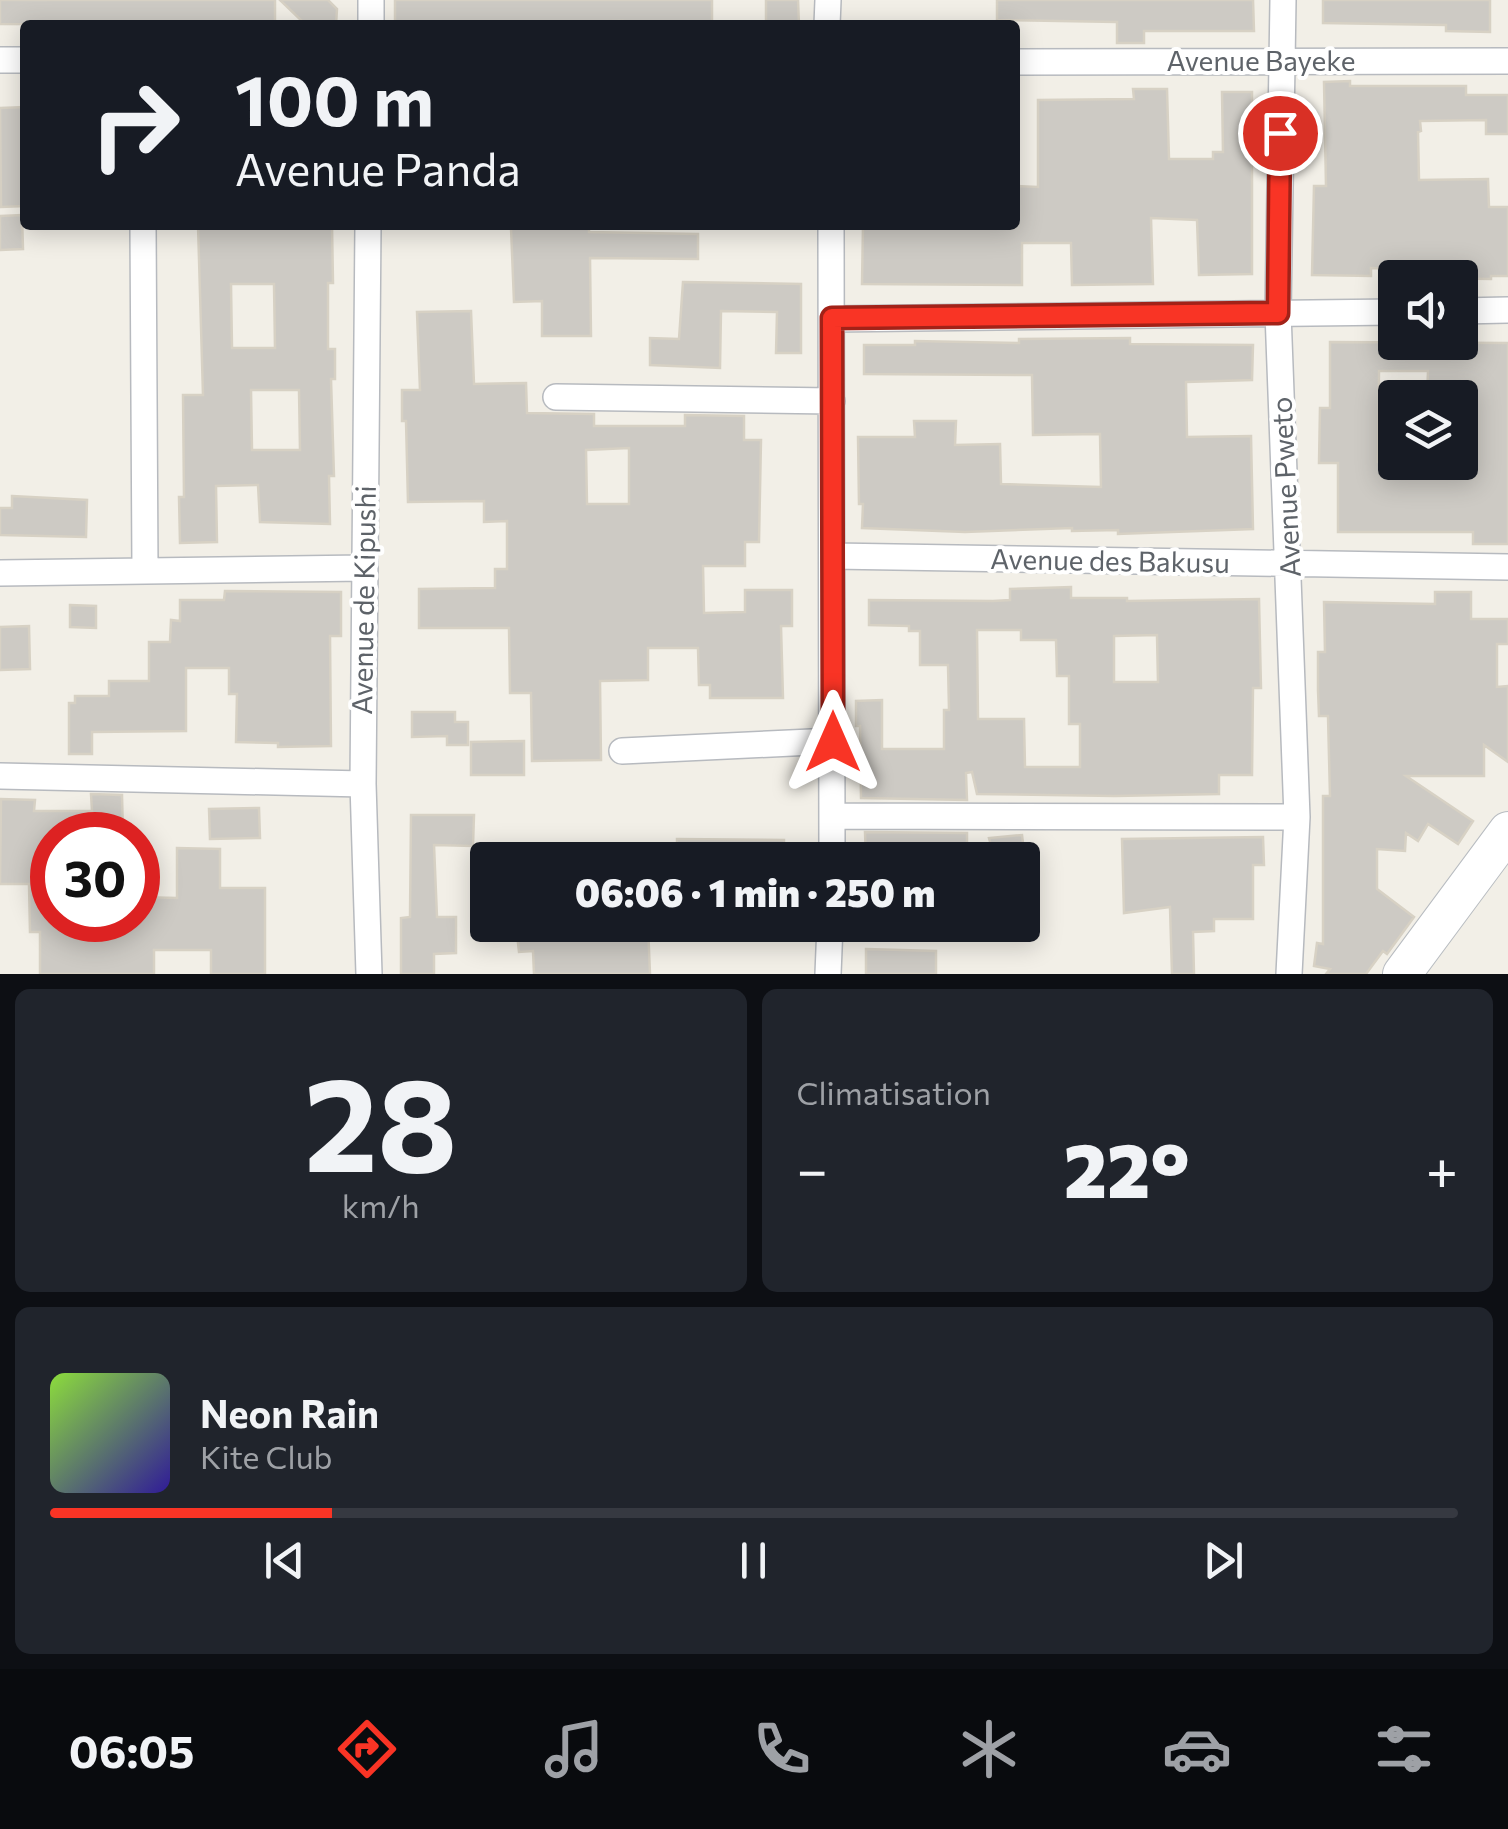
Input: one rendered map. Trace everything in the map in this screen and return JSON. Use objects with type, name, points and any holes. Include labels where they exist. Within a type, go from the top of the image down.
[{"type":"street","name":"Avenue Pweto","points":[[1283,0],[1278,313],[1297,817],[1289,974]]},
{"type":"street","name":"Avenue Bayeke","points":[[1020,62],[1508,60]]},
{"type":"street","points":[[142,230],[145,570]]},
{"type":"street","name":"Avenue de Kipushi","points":[[368,230],[363,784],[369,974]]},
{"type":"street","points":[[830,230],[832,842]]},
{"type":"street","points":[[1478,311],[1508,310]]},
{"type":"street","points":[[832,318],[1378,312]]},
{"type":"street","points":[[556,397],[832,401]]},
{"type":"street","name":"Avenue des Bakusu","points":[[832,556],[1508,567]]},
{"type":"street","points":[[0,573],[364,568]]},
{"type":"street","points":[[622,751],[833,742]]},
{"type":"street","points":[[0,776],[363,784]]},
{"type":"street","points":[[833,816],[1297,817]]},
{"type":"street","points":[[1402,974],[1508,831]]},
{"type":"street","points":[[828,974],[829,942]]},
{"type":"building","points":[[0,0],[275,0],[275,20],[20,20],[20,24],[0,24]]},
{"type":"building","points":[[280,0],[328,0],[337,9],[336,20],[301,20]]},
{"type":"building","points":[[395,0],[712,0],[712,20],[395,20]]},
{"type":"building","points":[[766,0],[798,0],[799,20],[766,20]]},
{"type":"building","points":[[997,0],[1253,0],[1254,31],[1144,31],[1144,43],[1117,43],[1117,22],[997,20]]},
{"type":"building","points":[[1323,0],[1490,0],[1490,32],[1446,31],[1446,25],[1323,23]]},
{"type":"building","points":[[1350,81],[1350,86],[1466,86],[1466,95],[1508,95],[1508,134],[1486,134],[1486,120],[1420,121],[1418,132],[1419,180],[1488,179],[1489,207],[1508,207],[1508,276],[1478,279],[1478,260],[1378,260],[1378,268],[1371,268],[1371,276],[1312,275],[1314,186],[1326,186],[1324,82]]},
{"type":"building","points":[[1133,89],[1167,89],[1169,159],[1213,159],[1213,152],[1223,152],[1222,92],[1252,92],[1252,274],[1199,275],[1197,220],[1151,218],[1153,284],[1072,285],[1071,243],[1022,243],[1022,285],[862,284],[863,230],[1020,230],[1020,186],[1038,187],[1038,100],[1134,99]]},
{"type":"building","points":[[20,107],[20,206],[1,207],[0,108]]},
{"type":"building","points":[[20,215],[23,249],[0,250],[0,216]]},
{"type":"building","points":[[198,230],[332,230],[328,349],[335,349],[335,379],[331,379],[334,476],[329,476],[330,524],[260,522],[258,485],[216,486],[217,542],[180,543],[179,497],[184,497],[183,395],[203,395]],"holes":[[[231,284],[274,284],[275,348],[232,348]],[[251,390],[299,390],[300,450],[252,450]]]},
{"type":"building","points":[[511,230],[698,234],[698,259],[590,258],[591,336],[542,336],[542,301],[514,302]]},
{"type":"building","points":[[683,282],[801,284],[801,353],[776,353],[777,312],[721,311],[720,368],[650,365],[650,338],[679,339]]},
{"type":"building","points":[[471,311],[474,384],[526,383],[527,413],[594,414],[594,426],[685,426],[685,415],[744,416],[744,440],[761,440],[759,542],[745,542],[745,566],[703,566],[704,613],[745,612],[745,590],[792,590],[792,626],[781,626],[783,698],[710,698],[710,685],[699,685],[698,648],[648,648],[648,680],[600,681],[601,760],[532,761],[531,693],[510,693],[509,628],[419,628],[419,589],[495,588],[495,569],[507,569],[507,521],[484,522],[484,501],[408,502],[402,390],[420,390],[417,312]],"holes":[[[629,448],[629,504],[587,504],[586,450]]]},
{"type":"building","points":[[1130,338],[1130,344],[1253,345],[1252,380],[1186,382],[1187,437],[1251,436],[1253,529],[1118,534],[1118,530],[1072,528],[965,532],[862,528],[858,437],[915,437],[914,421],[956,421],[955,445],[1000,444],[1001,484],[1101,487],[1100,434],[1033,435],[1032,375],[864,374],[864,345]]},
{"type":"building","points":[[1330,342],[1378,342],[1378,360],[1478,360],[1478,343],[1508,343],[1508,544],[1473,544],[1473,532],[1338,532],[1338,463],[1319,463],[1320,408],[1330,408]]},
{"type":"building","points":[[12,496],[87,500],[86,537],[0,535],[0,508],[12,508]]},
{"type":"building","points":[[1071,587],[1071,598],[1127,601],[1259,599],[1261,688],[1253,688],[1252,775],[1219,775],[1219,794],[1115,796],[977,794],[972,772],[966,773],[967,800],[861,798],[856,701],[882,700],[882,749],[944,749],[944,710],[949,710],[948,665],[920,665],[920,631],[909,631],[909,626],[869,625],[869,600],[1010,600],[1010,589]],"holes":[[[977,630],[1021,630],[1021,640],[1056,640],[1057,676],[1069,676],[1069,724],[1080,724],[1080,767],[1025,767],[1024,719],[978,719]],[[1157,635],[1158,682],[1114,682],[1114,636]]]},
{"type":"building","points":[[225,591],[341,592],[341,636],[330,636],[331,746],[278,747],[278,743],[236,742],[237,694],[229,694],[229,668],[186,668],[186,731],[92,732],[92,754],[69,754],[69,703],[75,703],[75,696],[109,696],[109,681],[149,681],[149,642],[170,642],[171,620],[180,621],[180,600],[224,600]]},
{"type":"building","points":[[1435,592],[1471,592],[1471,619],[1508,619],[1508,644],[1497,644],[1497,687],[1508,686],[1508,762],[1484,745],[1484,776],[1406,776],[1473,821],[1458,844],[1428,824],[1418,841],[1406,833],[1405,851],[1377,849],[1377,889],[1414,917],[1387,954],[1383,951],[1366,974],[1326,974],[1330,969],[1314,966],[1317,943],[1323,944],[1323,796],[1330,796],[1328,716],[1319,716],[1318,690],[1318,652],[1325,652],[1324,602],[1435,604]]},
{"type":"building","points":[[70,605],[96,606],[96,628],[70,627]]},
{"type":"building","points":[[29,626],[30,669],[0,670],[0,627]]},
{"type":"building","points":[[412,712],[455,712],[455,722],[468,722],[468,745],[447,745],[447,736],[412,737]]},
{"type":"building","points":[[524,741],[524,775],[471,775],[471,742]]},
{"type":"building","points":[[91,794],[122,795],[122,812],[30,812],[30,932],[29,884],[0,884],[1,799],[35,800],[34,811],[92,811]]},
{"type":"building","points":[[259,808],[260,838],[210,839],[209,809]]},
{"type":"building","points":[[411,815],[474,815],[470,846],[434,845],[437,917],[456,917],[456,953],[434,954],[434,974],[401,974],[401,918],[410,917]]},
{"type":"building","points":[[865,832],[967,833],[967,842],[865,842]]},
{"type":"building","points":[[1022,835],[1023,842],[990,842],[989,838]]},
{"type":"building","points":[[1263,837],[1264,865],[1253,865],[1253,919],[1214,919],[1214,931],[1193,932],[1194,974],[1172,974],[1170,907],[1124,913],[1122,839]]},
{"type":"building","points":[[677,839],[784,840],[784,842]]},
{"type":"building","points":[[177,848],[220,849],[220,888],[265,888],[265,974],[211,974],[211,950],[154,950],[154,974],[40,974],[40,942],[160,942],[160,898],[177,898]]},
{"type":"building","points":[[518,942],[649,942],[650,974],[534,974],[533,951],[519,952]]},
{"type":"building","points":[[866,949],[936,951],[936,974],[866,974]]},
{"type":"route","points":[[833,742],[832,318],[1278,313],[1280,133]]}]
